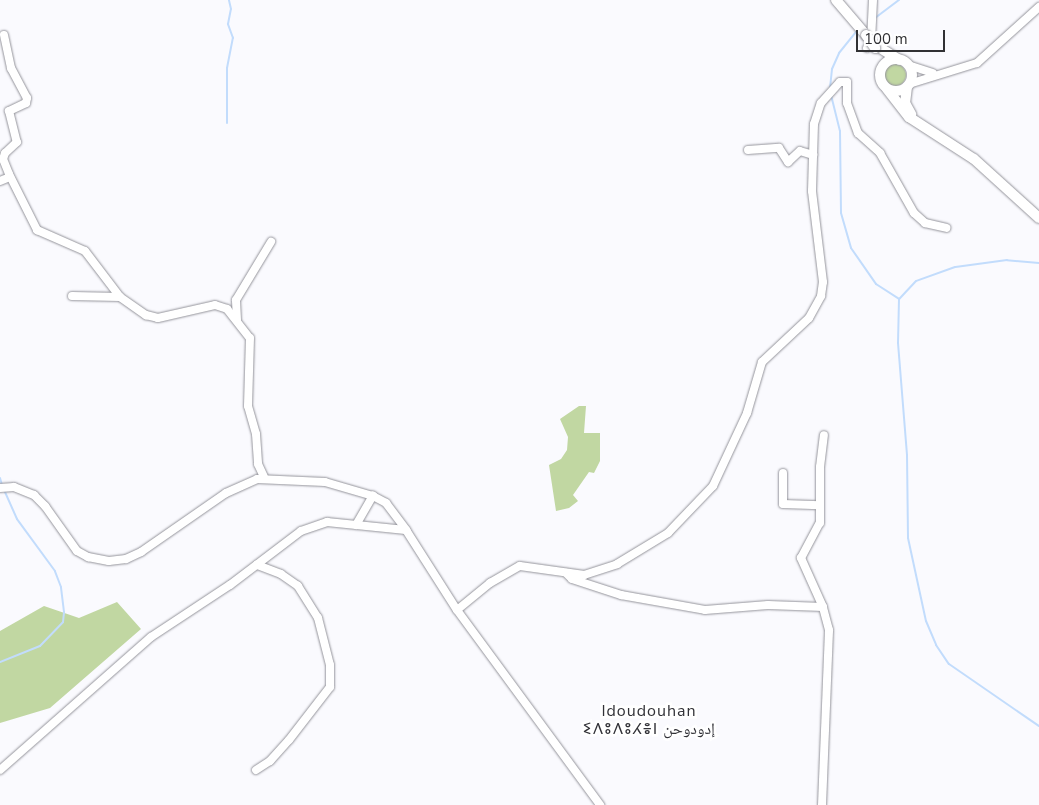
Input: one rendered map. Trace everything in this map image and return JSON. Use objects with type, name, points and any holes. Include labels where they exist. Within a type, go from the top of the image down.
[{"type":"main road","points":[[836,0],[866,35],[881,68],[880,80],[902,110],[974,159],[1039,218]]},
{"type":"main road","points":[[873,47],[903,62],[911,72],[905,103],[922,125]]},
{"type":"main road","points":[[881,68],[890,60],[903,62]]},
{"type":"main road","points":[[887,89],[899,91],[908,85]]},
{"type":"street","points":[[872,0],[873,47]]},
{"type":"street","points":[[908,85],[938,74],[958,71],[977,63],[1039,7]]},
{"type":"street","points":[[4,35],[11,68],[27,98],[26,103],[10,112],[17,142],[4,153],[3,158],[10,177],[37,230],[85,251],[120,297],[151,316],[170,317],[215,305],[227,309],[247,331],[250,344],[248,406],[256,434],[258,464],[264,477]]},
{"type":"street","points":[[903,62],[938,74]]},
{"type":"street","points":[[457,610],[490,583],[520,566],[566,573],[593,574],[637,553],[668,533],[713,486],[747,413],[762,362],[809,318],[821,296],[823,282],[813,218],[813,155],[816,113],[825,97],[835,86],[847,82],[852,120],[865,140],[880,153],[914,213],[925,223],[946,228]]},
{"type":"street","points":[[748,150],[779,148],[788,162],[800,151],[813,155]]},
{"type":"street","points":[[0,181],[10,177]]},
{"type":"street","points":[[237,320],[236,300],[271,242]]},
{"type":"street","points":[[72,296],[120,297]]},
{"type":"street","points":[[822,805],[830,647],[823,607],[801,558],[820,523],[824,435]]},
{"type":"street","points":[[783,473],[783,504],[820,505]]},
{"type":"street","points":[[3,488],[21,488],[40,500],[68,541],[83,555],[98,560],[118,561],[141,552],[233,489],[264,477],[325,482],[373,496],[386,504],[406,530],[457,610],[600,805]]},
{"type":"street","points":[[356,525],[373,496]]},
{"type":"street","points":[[0,770],[151,637],[258,565],[308,527],[327,522],[406,530]]},
{"type":"street","points":[[256,770],[270,761],[299,729],[330,687],[330,665],[318,618],[298,586],[281,574],[258,565]]},
{"type":"street","points":[[566,573],[572,579],[621,595],[705,610],[768,606],[823,607]]},
{"type":"green space","points":[[891,64],[899,64],[906,71],[906,79],[899,86],[891,86],[884,79],[884,71]]},
{"type":"green space","points":[[579,406],[586,406],[584,433],[600,433],[600,461],[594,473],[589,472],[573,495],[578,501],[569,508],[556,511],[549,465],[561,459],[567,450],[568,437],[560,419]]},
{"type":"green space","points":[[117,602],[141,629],[50,708],[0,723],[0,631],[44,606],[79,618]]},
{"type":"waterway","points":[[227,123],[227,68],[233,38],[228,24],[231,9],[229,0]]},
{"type":"waterway","points":[[875,18],[899,0]]},
{"type":"waterway","points":[[830,88],[832,69],[839,53],[857,31]]},
{"type":"waterway","points":[[831,95],[840,131],[841,213],[851,248],[876,284],[899,299]]},
{"type":"waterway","points":[[1039,263],[1007,260],[955,267],[916,281],[899,299],[898,343],[907,455],[908,538],[926,621],[936,645],[949,664],[1039,726]]},
{"type":"waterway","points":[[0,478],[2,485]]},
{"type":"waterway","points":[[0,662],[40,646],[63,622],[64,612],[61,587],[55,571],[17,519],[4,490]]},
{"type":"district","name":"Idoudouhan ⵉⴷⵓⴷⵓⵃⴻⵏ إدودوحن","points":[[649,720]]}]
